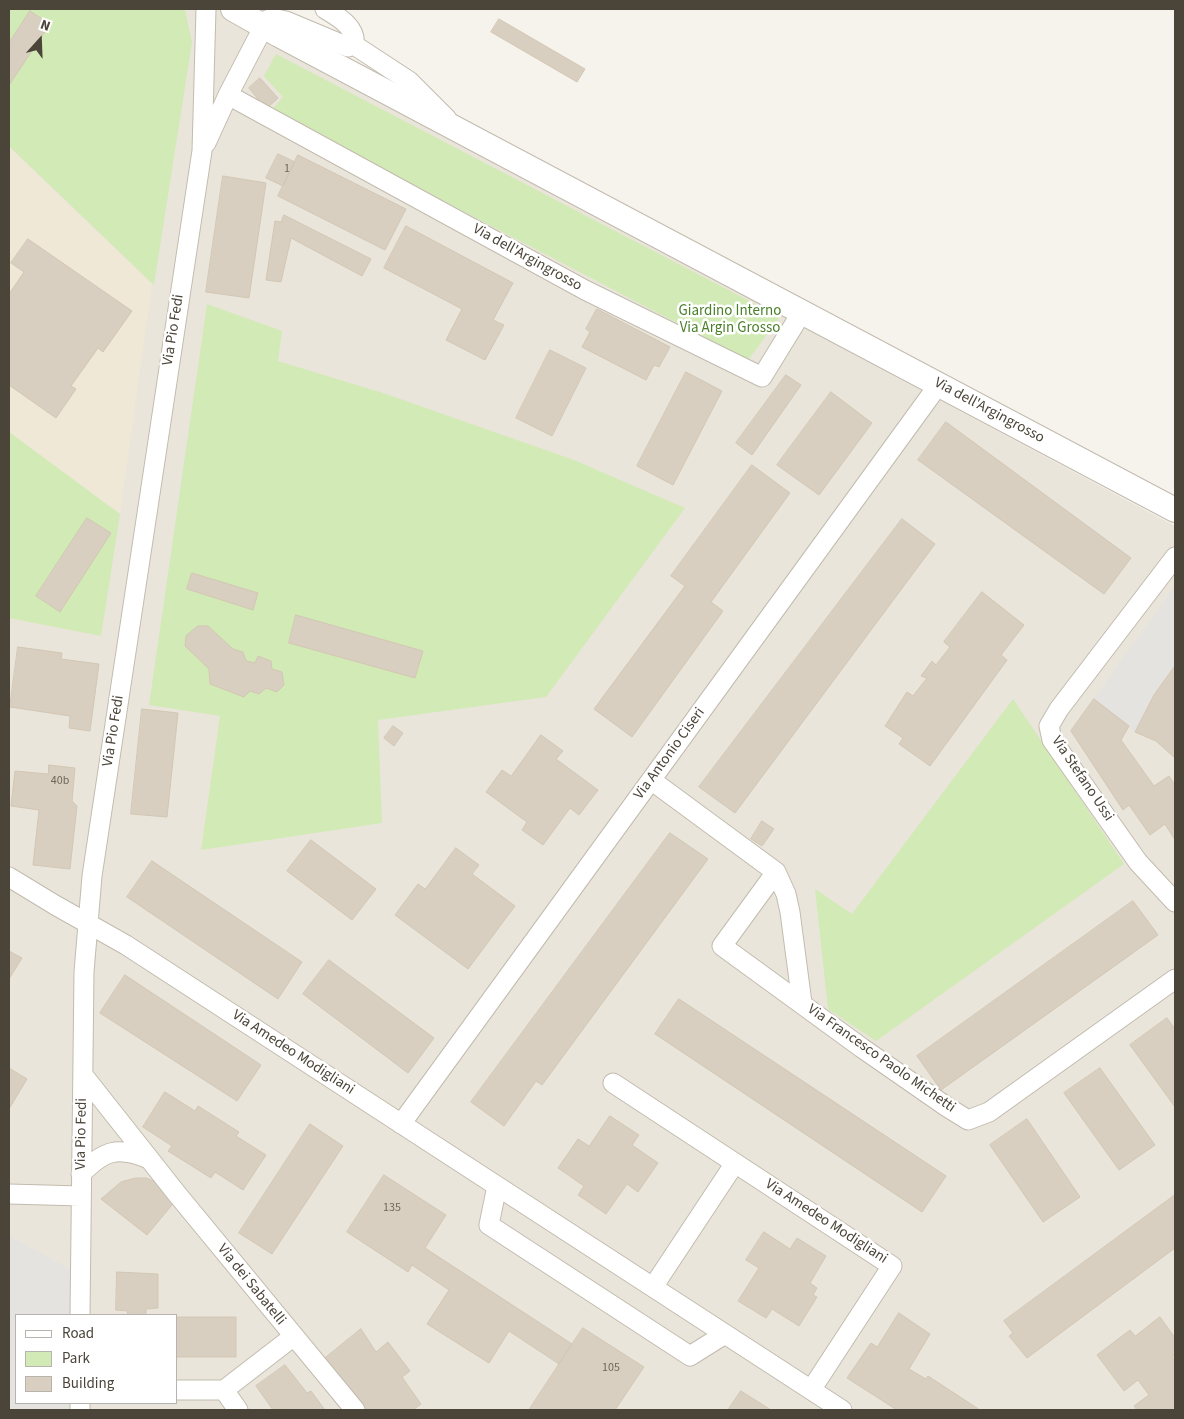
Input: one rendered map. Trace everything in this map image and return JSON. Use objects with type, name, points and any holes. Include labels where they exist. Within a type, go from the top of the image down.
[{"type":"street","name":"Via Pio Fedi","points":[[80,1314],[84,972],[87,923],[92,876],[202,151],[206,9]]},
{"type":"street","name":"Via dell'Argingrosso","points":[[232,9],[1175,510]]},
{"type":"street","points":[[325,9],[349,26],[355,38],[354,45]]},
{"type":"street","points":[[263,26],[267,20],[276,18],[340,44],[354,45],[409,81],[455,128]]},
{"type":"street","name":"Via Pio Fedi","points":[[202,151],[263,26]]},
{"type":"street","name":"Via dell'Argingrosso","points":[[228,95],[585,290],[762,377],[802,312]]},
{"type":"street","name":"Via Antonio Ciseri","points":[[401,1124],[938,384]]},
{"type":"street","name":"Via Stefano Ussi","points":[[1175,556],[1059,709],[1050,726],[1052,740],[1138,862],[1175,902]]},
{"type":"street","name":"Via Francesco Paolo Michetti","points":[[651,780],[776,872],[786,894],[790,912],[802,1003],[947,1108],[968,1120],[989,1112],[1175,979]]},
{"type":"street","points":[[776,872],[722,946],[802,1003]]},
{"type":"street","name":"Via Amedeo Modigliani","points":[[9,877],[126,945],[842,1410]]},
{"type":"street","name":"Via dei Sabatelli","points":[[83,1074],[149,1159],[355,1410]]},
{"type":"street","name":"Via Amedeo Modigliani","points":[[613,1083],[892,1266],[811,1390]]},
{"type":"street","points":[[81,1174],[99,1158],[112,1151],[135,1153],[149,1159]]},
{"type":"street","points":[[653,1287],[735,1163]]},
{"type":"street","points":[[496,1186],[489,1225],[690,1356],[725,1334]]},
{"type":"street","points":[[9,1194],[81,1196]]},
{"type":"street","points":[[178,1390],[224,1390],[294,1336]]},
{"type":"street","points":[[224,1390],[238,1410]]},
{"type":"shaded area","points":[[9,9],[220,9],[291,53],[1175,526],[1175,1410],[9,1410]]},
{"type":"shaded area","points":[[9,147],[152,284],[120,514],[9,432]]},
{"type":"shaded area","points":[[1175,586],[1175,666],[1154,695],[1135,732],[1094,699]]},
{"type":"shaded area","points":[[9,1236],[80,1274],[80,1314],[15,1314],[15,1404],[80,1404],[80,1410],[9,1410]]},
{"type":"green space","points":[[9,9],[185,10],[192,42],[154,285],[9,146]]},
{"type":"green space","name":"Giardino Interno Via Argin Grosso","points":[[276,54],[780,317],[748,360],[271,111],[283,97],[264,76]]},
{"type":"green space","points":[[207,304],[282,331],[278,361],[386,394],[574,460],[685,508],[546,697],[378,720],[382,823],[201,850],[220,716],[149,705]]},
{"type":"green space","points":[[9,432],[120,514],[101,636],[9,618]]},
{"type":"green space","points":[[1013,699],[1124,864],[876,1041],[828,1009],[815,889],[852,914]]},
{"type":"building","points":[[30,11],[50,24],[9,85],[9,43]]},
{"type":"building","points":[[499,19],[585,69],[577,82],[491,32]]},
{"type":"building","points":[[260,78],[278,98],[266,109],[249,88]]},
{"type":"building","points":[[278,154],[295,162],[283,186],[266,178]]},
{"type":"building","points":[[298,155],[406,209],[385,250],[278,196]]},
{"type":"building","points":[[223,176],[266,183],[249,298],[206,292]]},
{"type":"building","points":[[284,215],[371,259],[362,276],[291,238],[281,282],[266,280],[275,221],[281,222]]},
{"type":"building","points":[[406,226],[513,283],[493,320],[504,325],[485,360],[446,340],[462,309],[384,268]]},
{"type":"building","points":[[28,239],[132,311],[103,352],[98,348],[71,386],[76,389],[56,418],[9,385],[9,294],[24,272],[11,263]]},
{"type":"building","points":[[597,309],[670,347],[659,367],[654,365],[646,380],[582,347],[590,332],[586,329]]},
{"type":"building","points":[[550,350],[586,368],[552,436],[516,418]]},
{"type":"building","points":[[686,372],[722,391],[673,485],[637,466]]},
{"type":"building","points":[[786,375],[801,385],[752,455],[736,443]]},
{"type":"building","points":[[831,392],[872,423],[819,495],[777,465]]},
{"type":"building","points":[[946,422],[1131,558],[1104,594],[918,460]]},
{"type":"building","points":[[752,465],[790,493],[711,602],[723,611],[632,737],[594,709],[685,586],[671,576]]},
{"type":"building","points":[[87,518],[111,533],[60,612],[36,596]]},
{"type":"building","points":[[902,519],[935,544],[735,813],[699,787]]},
{"type":"building","points":[[192,573],[258,593],[253,610],[187,589]]},
{"type":"building","points":[[982,592],[1024,625],[1001,655],[1007,660],[930,766],[899,744],[903,738],[885,726],[907,692],[913,696],[927,678],[921,676],[932,661],[936,665],[950,647],[944,642]]},
{"type":"building","points":[[296,615],[423,651],[415,678],[289,643]]},
{"type":"building","points":[[198,626],[208,626],[233,649],[243,652],[246,661],[255,663],[258,656],[271,661],[272,669],[282,672],[284,685],[277,692],[266,688],[259,694],[250,691],[244,697],[210,684],[209,669],[185,646],[186,636]]},
{"type":"building","points":[[18,647],[62,653],[61,659],[99,664],[90,731],[69,728],[70,716],[10,707]]},
{"type":"building","points":[[1175,666],[1175,758],[1156,741],[1135,732],[1154,695]]},
{"type":"building","points":[[1094,699],[1129,726],[1121,740],[1154,786],[1169,776],[1175,785],[1175,840],[1165,824],[1150,835],[1129,805],[1123,810],[1071,731]]},
{"type":"building","points":[[142,709],[178,713],[167,817],[131,814]]},
{"type":"building","points":[[393,726],[403,733],[394,746],[384,738]]},
{"type":"building","points":[[541,735],[563,751],[556,759],[598,790],[579,815],[570,808],[543,845],[522,830],[527,822],[486,792],[502,770],[511,776]]},
{"type":"building","points":[[49,765],[75,768],[72,801],[77,806],[70,869],[33,865],[39,810],[11,806],[15,771],[48,774]]},
{"type":"building","points":[[762,821],[774,829],[762,846],[751,839]]},
{"type":"building","points":[[670,833],[708,859],[542,1085],[536,1081],[504,1126],[471,1102]]},
{"type":"building","points":[[311,840],[376,889],[352,920],[287,871]]},
{"type":"building","points":[[456,848],[479,865],[472,874],[515,906],[468,969],[395,915],[418,884],[425,889]]},
{"type":"building","points":[[152,861],[302,962],[278,999],[127,897]]},
{"type":"building","points":[[1133,901],[1158,935],[941,1090],[917,1056]]},
{"type":"building","points":[[9,951],[22,958],[9,979]]},
{"type":"building","points":[[329,960],[434,1038],[408,1073],[303,994]]},
{"type":"building","points":[[125,975],[261,1065],[237,1101],[100,1013]]},
{"type":"building","points":[[679,999],[946,1176],[922,1212],[655,1034]]},
{"type":"building","points":[[1167,1018],[1175,1029],[1175,1107],[1130,1045]]},
{"type":"building","points":[[9,1068],[27,1079],[9,1109]]},
{"type":"building","points":[[1100,1068],[1155,1145],[1119,1170],[1064,1093]]},
{"type":"building","points":[[165,1092],[195,1111],[198,1106],[239,1132],[236,1136],[266,1155],[243,1190],[215,1172],[211,1178],[168,1151],[172,1146],[143,1127]]},
{"type":"building","points":[[610,1116],[639,1135],[632,1145],[658,1163],[638,1192],[627,1184],[606,1214],[578,1195],[584,1186],[558,1168],[578,1139],[589,1146]]},
{"type":"building","points":[[1027,1119],[1080,1197],[1043,1222],[990,1145]]},
{"type":"building","points":[[310,1124],[343,1146],[272,1254],[239,1233]]},
{"type":"building","points":[[384,1175],[446,1215],[425,1248],[572,1344],[559,1364],[509,1331],[489,1363],[427,1324],[449,1290],[412,1265],[408,1272],[347,1232]]},
{"type":"building","points":[[136,1178],[146,1178],[156,1182],[176,1200],[147,1235],[101,1199],[121,1182]]},
{"type":"building","points":[[1175,1195],[1175,1248],[1027,1358],[1009,1336],[1013,1333],[1004,1321]]},
{"type":"building","points":[[764,1232],[790,1249],[797,1238],[826,1256],[810,1283],[817,1288],[813,1295],[817,1297],[799,1326],[772,1309],[766,1318],[738,1301],[759,1268],[746,1260]]},
{"type":"building","points":[[117,1272],[158,1274],[158,1308],[146,1309],[146,1314],[127,1314],[128,1311],[116,1310]]},
{"type":"building","points":[[899,1313],[930,1334],[909,1369],[926,1379],[928,1376],[980,1410],[897,1410],[847,1378],[871,1343],[877,1347]]},
{"type":"building","points":[[178,1317],[236,1317],[236,1357],[178,1357]]},
{"type":"building","points":[[1160,1317],[1175,1338],[1175,1355],[1172,1357],[1175,1361],[1175,1410],[1137,1410],[1134,1406],[1149,1395],[1138,1380],[1124,1391],[1097,1355],[1130,1330],[1135,1336]]},
{"type":"building","points":[[583,1328],[644,1367],[615,1410],[529,1410]]},
{"type":"building","points":[[361,1329],[376,1352],[388,1342],[410,1371],[402,1377],[421,1404],[413,1410],[366,1410],[324,1359]]},
{"type":"building","points":[[285,1365],[307,1393],[311,1391],[325,1410],[273,1410],[256,1386]]},
{"type":"building","points":[[741,1391],[771,1410],[728,1410]]}]
